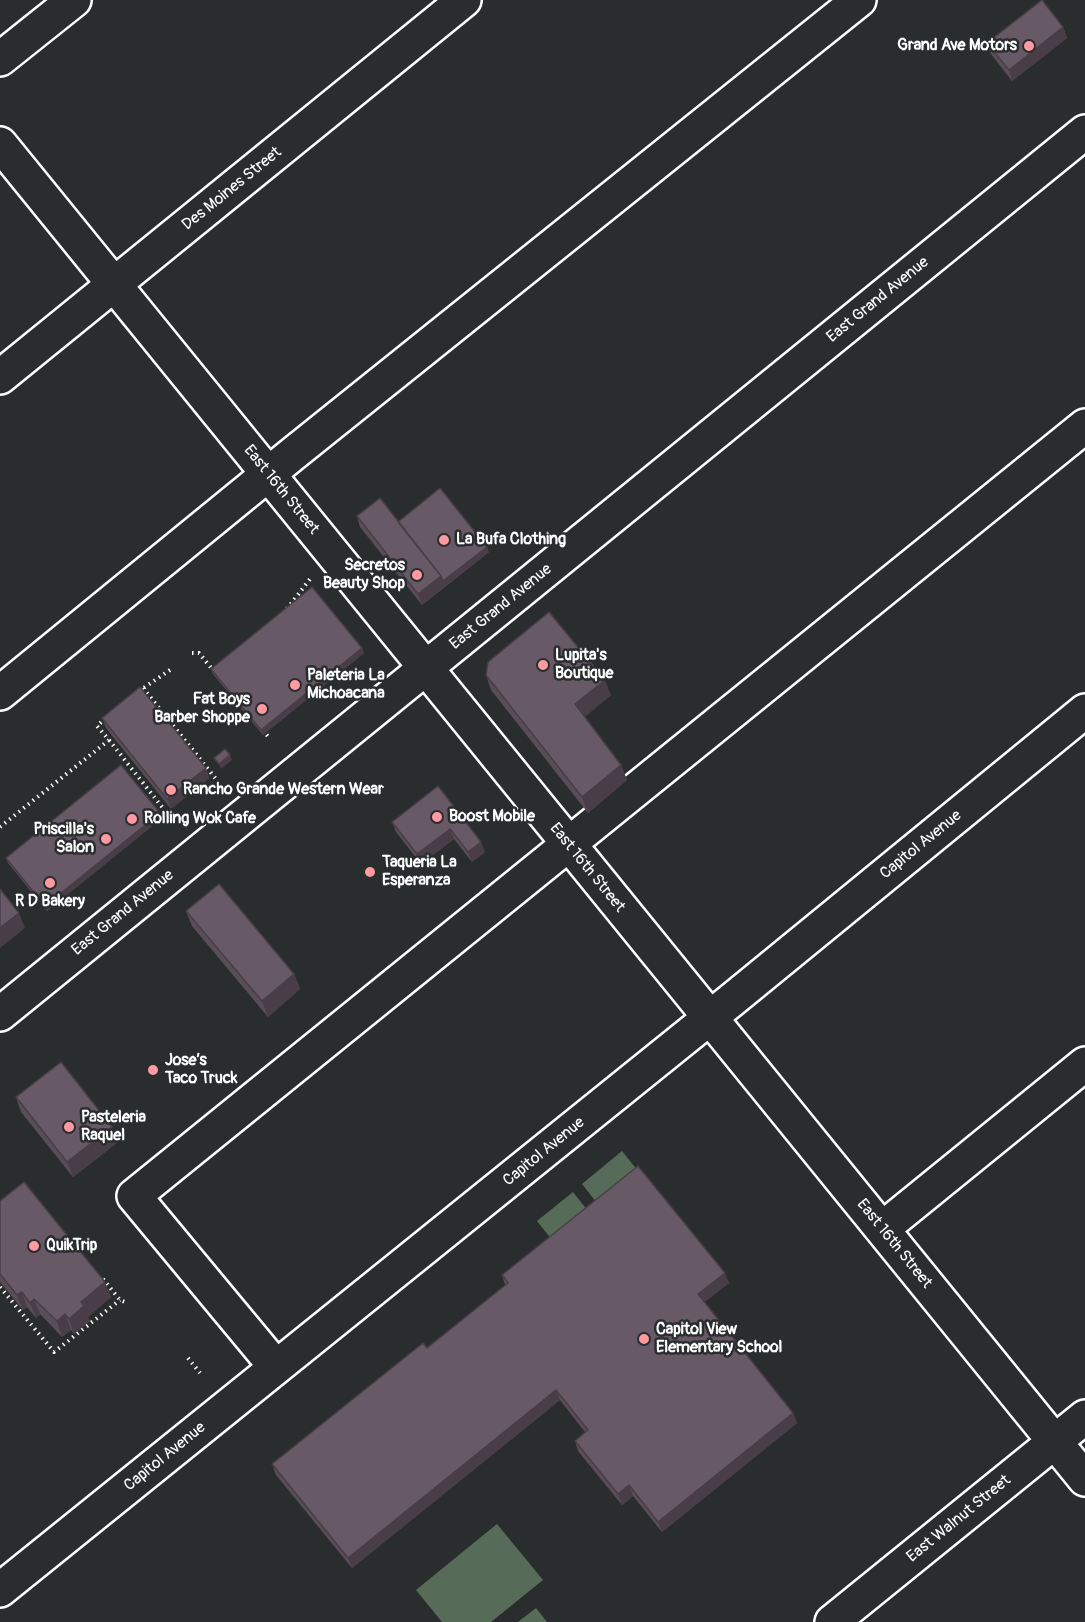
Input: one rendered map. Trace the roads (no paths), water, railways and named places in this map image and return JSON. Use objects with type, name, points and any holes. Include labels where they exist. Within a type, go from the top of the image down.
[{"type":"street","points":[[0,59],[74,0]]},
{"type":"street","name":"Des Moines Street","points":[[0,377],[464,0]]},
{"type":"street","points":[[0,693],[268,474],[859,0]]},
{"type":"street","name":"East Grand Avenue","points":[[0,1014],[1085,132]]},
{"type":"street","name":"East 16th Street","points":[[0,144],[1085,1479]]},
{"type":"street","points":[[276,1368],[134,1196],[1085,426]]},
{"type":"street","name":"Capitol Avenue","points":[[0,1590],[709,1018],[1085,711]]},
{"type":"street","points":[[882,1229],[1085,1064]]},
{"type":"street","name":"East Walnut Street","points":[[832,1622],[1085,1417]]},
{"type":"place","name":"Grand Ave Motors","points":[[1029,46]]},
{"type":"place","name":"La Bufa Clothing","points":[[444,540]]},
{"type":"place","name":"Secretos Beauty Shop","points":[[417,575]]},
{"type":"place","name":"Lupita's Boutique","points":[[543,665]]},
{"type":"place","name":"Paleteria La Michoacana","points":[[295,685]]},
{"type":"place","name":"Fat Boys Barber Shoppe","points":[[262,709]]},
{"type":"place","name":"Rancho Grande Western Wear","points":[[171,790]]},
{"type":"place","name":"Boost Mobile","points":[[437,817]]},
{"type":"place","name":"Rolling Wok Cafe","points":[[132,819]]},
{"type":"place","name":"Priscilla's Salon","points":[[106,839]]},
{"type":"place","name":"Taqueria La Esperanza","points":[[370,872]]},
{"type":"place","name":"R D Bakery","points":[[50,883]]},
{"type":"place","name":"Jose’s Taco Truck","points":[[153,1070]]},
{"type":"place","name":"Pasteleria Raquel","points":[[69,1127]]},
{"type":"place","name":"QuikTrip","points":[[34,1246]]},
{"type":"place","name":"Capitol View Elementary School","points":[[644,1339]]}]
